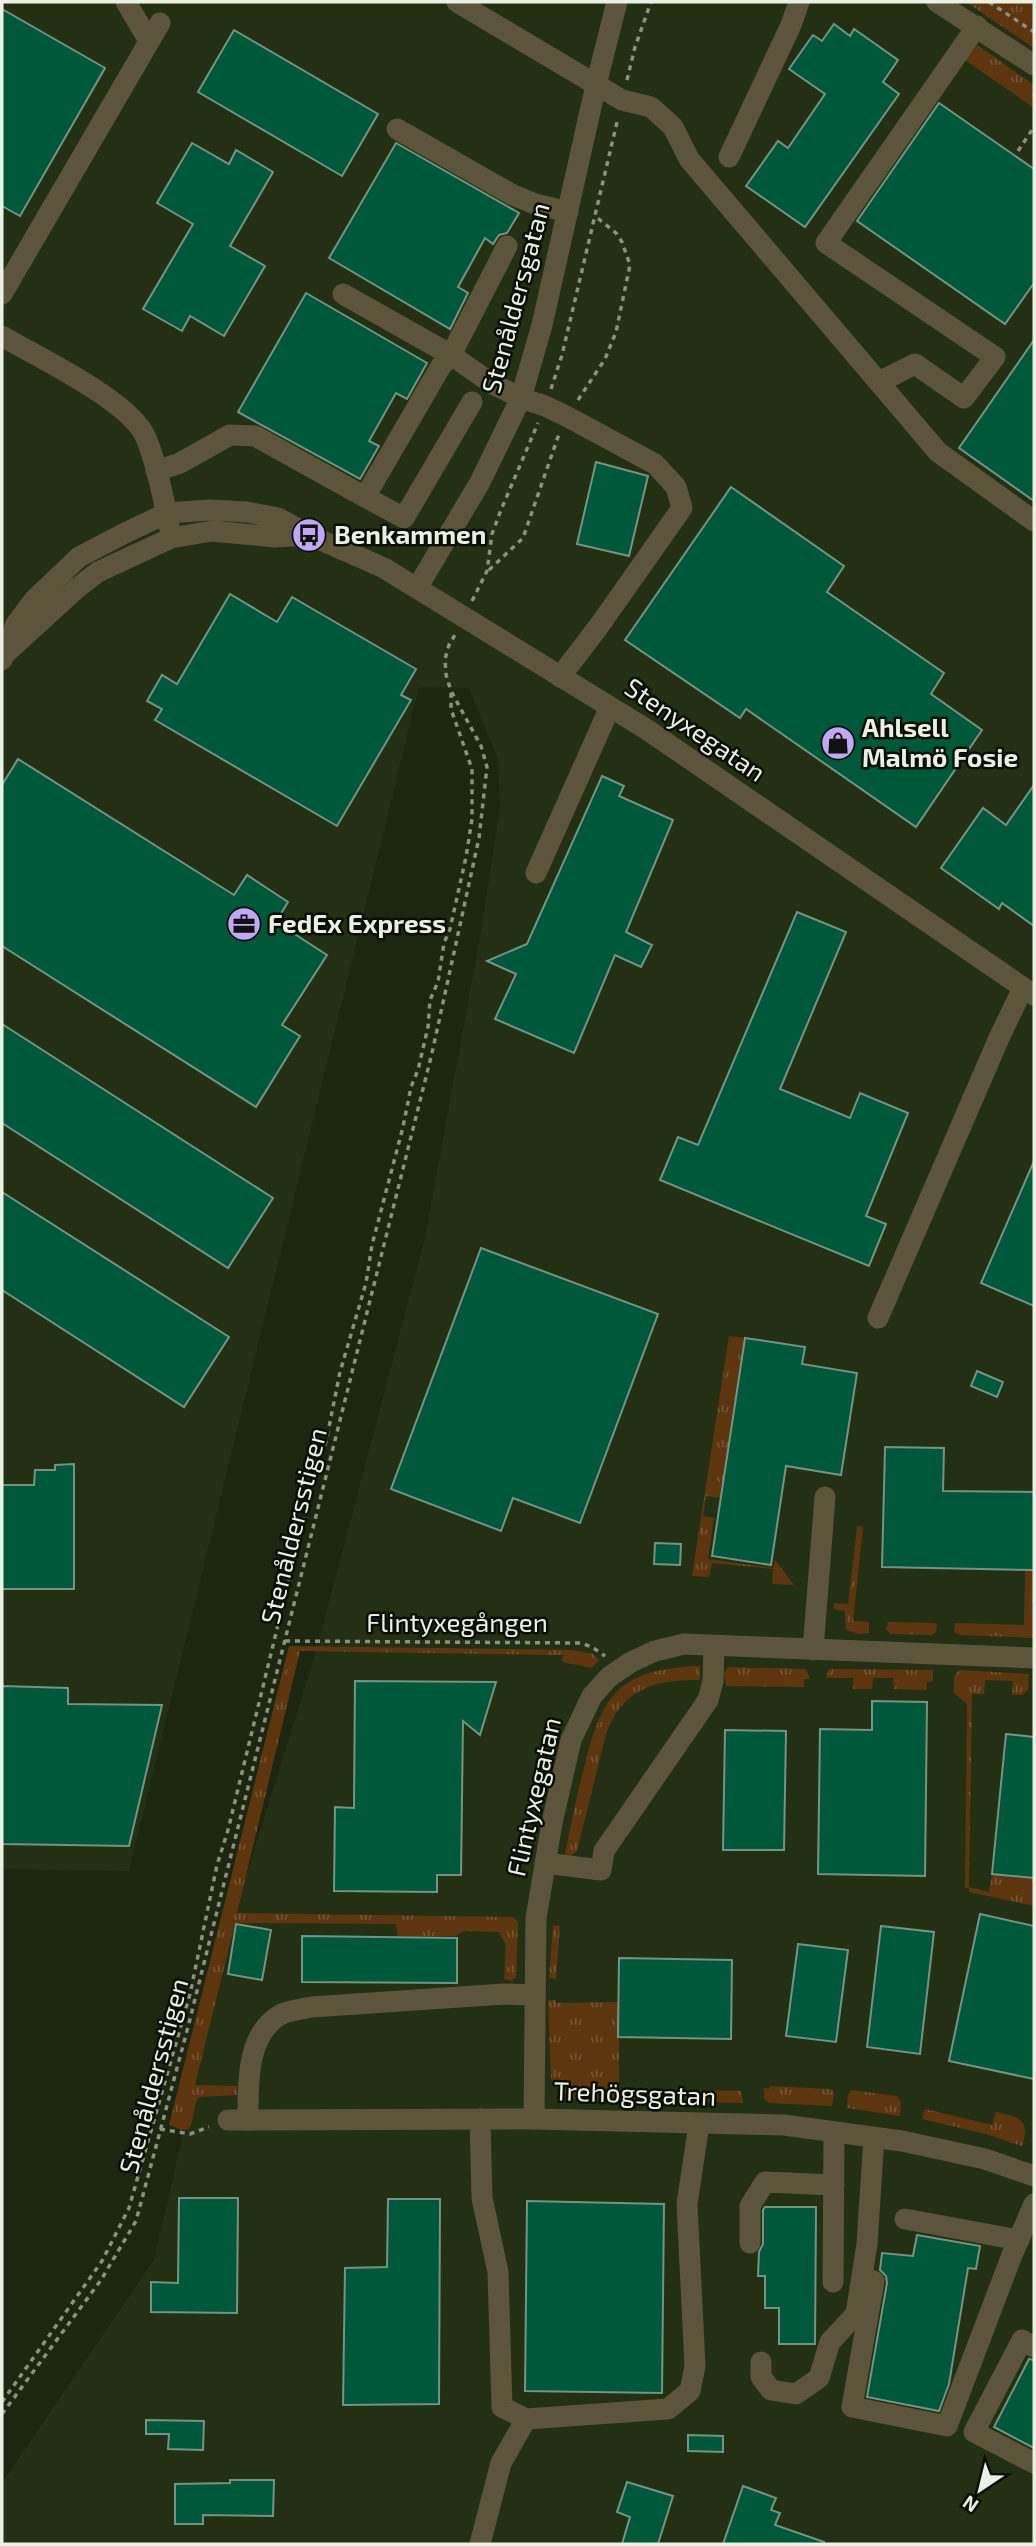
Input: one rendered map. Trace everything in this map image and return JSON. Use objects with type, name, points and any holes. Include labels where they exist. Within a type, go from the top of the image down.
[{"type":"street","points":[[2,293],[155,32],[126,2]]},
{"type":"street","points":[[457,2],[622,100],[652,107],[673,127],[689,159],[938,452],[1034,521]]},
{"type":"street","name":"Stenåldersgatan","points":[[417,588],[479,484],[521,398],[542,325],[617,2]]},
{"type":"street","points":[[729,157],[791,25],[799,2]]},
{"type":"street","points":[[937,2],[1034,65]]},
{"type":"street","points":[[879,382],[915,363],[964,398],[995,357],[826,243],[977,26]]},
{"type":"street","points":[[397,129],[513,195],[535,204],[568,212]]},
{"type":"street","points":[[365,497],[441,366],[451,355],[507,246]]},
{"type":"street","points":[[343,295],[451,355],[474,373],[521,398],[566,416],[655,464],[676,487],[682,508],[560,677]]},
{"type":"street","points":[[2,336],[120,406],[134,419],[145,435],[167,513],[171,538]]},
{"type":"street","points":[[156,471],[180,463],[230,435],[255,436],[404,518],[472,402]]},
{"type":"street","name":"Stenyxegatan","points":[[167,513],[210,510],[278,517],[309,535],[384,568],[657,736],[1029,991]]},
{"type":"street","points":[[4,657],[16,624],[34,600],[79,557],[167,513]]},
{"type":"street","name":"Stenyxegatan","points":[[4,657],[67,597],[98,572],[171,538],[212,531],[275,537],[309,535]]},
{"type":"street","points":[[536,873],[610,707]]},
{"type":"street","points":[[878,1318],[999,1038],[1029,991]]},
{"type":"street","points":[[813,1650],[825,1497]]},
{"type":"street","name":"Flintyxegatan","points":[[534,2119],[536,1918],[545,1863],[571,1740],[592,1696],[609,1677],[655,1651],[684,1644],[1034,1658]]},
{"type":"street","points":[[545,1863],[601,1870],[604,1851],[708,1700],[713,1681],[714,1646]]},
{"type":"street","points":[[238,2120],[248,2086],[255,2046],[268,2025],[282,2014],[312,2007],[504,1994],[535,1995]]},
{"type":"street","points":[[480,2119],[482,2198],[498,2272],[502,2407],[526,2419],[668,2409],[691,2391],[695,2366],[687,2204],[699,2124]]},
{"type":"street","name":"Trehögsgatan","points":[[238,2120],[534,2119],[784,2125],[902,2141],[985,2159],[1034,2176]]},
{"type":"street","points":[[833,2282],[834,2132]]},
{"type":"street","points":[[761,2362],[761,2377],[772,2390],[796,2394],[818,2378],[830,2342],[856,2314],[867,2244],[874,2137]]},
{"type":"street","points":[[750,2243],[750,2206],[765,2182],[834,2185]]},
{"type":"street","points":[[874,2281],[852,2407],[947,2426],[1034,2204]]},
{"type":"street","points":[[905,2219],[1019,2239]]},
{"type":"street","points":[[1034,2347],[1022,2340],[974,2432],[1034,2463]]},
{"type":"street","points":[[480,2544],[501,2463],[526,2419]]},
{"type":"path","points":[[989,2],[1034,32]]},
{"type":"path","points":[[1018,151],[1034,127]]},
{"type":"path","points":[[487,571],[523,538],[566,416],[606,359],[616,332],[630,265],[616,233],[595,216]]},
{"type":"path","name":"Stenåldersstigen","points":[[2,2414],[101,2280],[136,2221],[160,2129],[432,1053],[479,838],[487,767],[471,724],[451,691],[446,675],[445,659],[449,645],[464,618]]},
{"type":"path","points":[[2,2402],[102,2261],[129,2208],[171,2067],[198,1959],[217,1865],[228,1830],[315,1473],[326,1442],[350,1334],[366,1283],[372,1245],[411,1087],[418,1070],[428,1027],[430,1000],[438,982],[444,943],[450,929],[466,857],[472,819],[472,769],[451,709],[451,691]]},
{"type":"path","name":"Flintyxegången","points":[[285,1641],[581,1643],[601,1653],[619,1670]]},
{"type":"path","points":[[160,2129],[190,2134],[238,2120]]},
{"type":"shaded area","points":[[2,2],[1034,2],[1034,2544],[2,2544],[2,2483],[154,2260],[235,1912],[316,1652],[425,1238],[482,926],[500,805],[498,759],[469,688],[419,687],[129,1871],[2,1869]]},
{"type":"green space","points":[[966,2],[1034,2],[1034,48]]},
{"type":"green space","points":[[977,45],[1034,85],[1034,108],[965,60]]},
{"type":"green space","points":[[729,1336],[745,1338],[721,1498],[706,1496],[703,1516],[714,1518],[708,1559],[773,1568],[775,1560],[794,1585],[772,1584],[773,1569],[712,1563],[709,1577],[692,1576]]},
{"type":"green space","points":[[857,1526],[863,1527],[853,1621],[869,1622],[869,1633],[859,1634],[846,1630],[845,1611],[834,1609],[834,1603],[848,1604]]},
{"type":"green space","points":[[1025,1569],[1034,1570],[1034,1638],[960,1635],[954,1632],[955,1623],[1024,1625]]},
{"type":"green space","points":[[888,1622],[937,1624],[936,1632],[932,1635],[890,1634],[886,1629]]},
{"type":"green space","points":[[289,1646],[573,1650],[593,1654],[599,1660],[592,1668],[562,1662],[563,1655],[300,1651],[237,1913],[513,1917],[518,1922],[516,1977],[512,1981],[504,1979],[506,1945],[499,1932],[463,1931],[456,1936],[398,1936],[396,1924],[235,1923],[195,2085],[237,2086],[237,2095],[199,2097],[189,2129],[182,2130],[169,2125]]},
{"type":"green space","points":[[700,1666],[700,1680],[655,1685],[642,1690],[621,1706],[606,1734],[577,1851],[570,1856],[565,1854],[592,1739],[609,1702],[620,1689],[634,1679],[652,1672]]},
{"type":"green space","points":[[728,1667],[806,1669],[810,1679],[804,1679],[804,1687],[726,1686],[724,1673]]},
{"type":"green space","points":[[829,1669],[933,1670],[933,1681],[927,1682],[927,1690],[894,1689],[893,1678],[873,1678],[872,1689],[853,1689],[853,1678],[826,1678]]},
{"type":"green space","points":[[960,1670],[1029,1674],[1028,1690],[1022,1695],[1012,1695],[1013,1681],[985,1680],[984,1694],[972,1694],[969,1887],[989,1892],[992,1874],[1034,1878],[1034,1906],[969,1892],[969,1888],[965,1888],[967,1704],[954,1693],[954,1676]]},
{"type":"green space","points":[[553,1925],[560,1926],[556,1979],[549,1978]]},
{"type":"green space","points":[[548,2000],[555,2000],[556,2003],[619,2002],[619,2089],[741,2091],[743,2103],[570,2099],[551,2079]]},
{"type":"green space","points":[[770,2086],[831,2089],[834,2093],[832,2106],[769,2103],[764,2099],[764,2088],[769,2089]]},
{"type":"green space","points":[[851,2090],[897,2096],[901,2102],[900,2116],[847,2108]]},
{"type":"green space","points":[[925,2109],[992,2125],[996,2112],[1017,2118],[1025,2130],[1022,2146],[986,2134],[922,2119]]},
{"type":"building","points":[[2,9],[105,68],[20,216],[2,206]]},
{"type":"building","points":[[834,24],[850,36],[854,29],[898,60],[883,82],[899,94],[805,227],[746,186],[778,141],[788,148],[825,94],[789,69],[813,35],[822,41]]},
{"type":"building","points":[[234,30],[378,114],[342,176],[198,92]]},
{"type":"building","points":[[939,103],[1034,169],[1034,283],[1005,324],[857,221]]},
{"type":"building","points":[[192,143],[229,164],[236,150],[273,172],[230,246],[265,266],[224,336],[190,316],[182,331],[143,309],[193,224],[157,203]]},
{"type":"building","points":[[396,143],[519,213],[507,233],[499,235],[493,244],[485,238],[458,287],[468,293],[450,329],[329,258]]},
{"type":"building","points":[[306,293],[427,363],[407,399],[396,393],[369,441],[379,446],[360,479],[238,412]]},
{"type":"building","points":[[1034,340],[1034,501],[959,448]]},
{"type":"building","points":[[596,462],[648,476],[629,556],[577,544]]},
{"type":"building","points":[[731,487],[844,566],[827,592],[944,673],[931,694],[982,730],[916,827],[746,709],[740,718],[625,640]]},
{"type":"building","points":[[230,594],[277,622],[292,597],[416,669],[401,695],[411,700],[337,826],[155,720],[162,709],[147,701],[162,675],[177,684]]},
{"type":"building","points":[[18,759],[234,895],[247,875],[288,902],[276,922],[327,955],[282,1025],[300,1036],[256,1107],[2,946],[2,785]]},
{"type":"building","points":[[602,776],[624,786],[619,796],[673,820],[626,932],[652,945],[641,967],[615,955],[574,1053],[495,1019],[516,974],[487,961],[527,944]]},
{"type":"building","points":[[1034,785],[1034,926],[1002,903],[999,909],[941,868],[983,808],[1006,825]]},
{"type":"building","points":[[797,912],[846,932],[780,1089],[850,1118],[860,1093],[908,1113],[866,1216],[886,1224],[869,1266],[660,1180],[678,1137],[698,1145]]},
{"type":"building","points":[[2,1024],[273,1198],[228,1268],[2,1123]]},
{"type":"building","points":[[1034,1161],[1034,1306],[981,1283]]},
{"type":"building","points":[[2,1192],[229,1337],[184,1407],[2,1290]]},
{"type":"building","points":[[481,1248],[658,1314],[580,1523],[513,1498],[501,1531],[391,1489]]},
{"type":"building","points":[[745,1338],[805,1347],[802,1364],[857,1373],[841,1475],[786,1466],[771,1565],[712,1556]]},
{"type":"building","points":[[977,1371],[1003,1382],[997,1397],[971,1386]]},
{"type":"building","points":[[885,1447],[944,1448],[943,1491],[1034,1492],[1034,1570],[882,1567]]},
{"type":"building","points":[[74,1464],[74,1589],[2,1589],[2,1485],[34,1485],[35,1470],[55,1470],[55,1465]]},
{"type":"building","points":[[655,1543],[681,1544],[680,1565],[654,1564]]},
{"type":"building","points":[[355,1681],[496,1682],[480,1735],[463,1721],[461,1875],[437,1875],[437,1892],[334,1891],[335,1807],[354,1808]]},
{"type":"building","points":[[2,1686],[68,1688],[68,1704],[162,1705],[129,1846],[2,1844]]},
{"type":"building","points":[[872,1701],[927,1702],[925,1876],[818,1874],[820,1729],[872,1730]]},
{"type":"building","points":[[725,1730],[786,1731],[784,1850],[723,1850]]},
{"type":"building","points":[[1006,1734],[1034,1737],[1034,1878],[992,1874]]},
{"type":"building","points":[[980,1914],[1034,1926],[1034,2079],[949,2061]]},
{"type":"building","points":[[236,1924],[271,1930],[262,1980],[228,1974]]},
{"type":"building","points":[[881,1926],[934,1932],[920,2054],[867,2047]]},
{"type":"building","points":[[302,1936],[457,1938],[457,1983],[302,1982]]},
{"type":"building","points":[[798,1944],[848,1950],[836,2042],[786,2036]]},
{"type":"building","points":[[619,1958],[732,1960],[731,2039],[618,2037]]},
{"type":"building","points":[[179,2198],[238,2198],[237,2313],[151,2312],[151,2282],[178,2283]]},
{"type":"building","points":[[388,2199],[440,2199],[439,2404],[343,2405],[345,2268],[387,2267]]},
{"type":"building","points":[[527,2201],[664,2204],[662,2393],[525,2391]]},
{"type":"building","points":[[765,2207],[816,2207],[815,2344],[779,2344],[779,2308],[765,2308],[765,2276],[758,2276]]},
{"type":"building","points":[[917,2235],[980,2246],[976,2269],[968,2268],[949,2384],[939,2411],[867,2397],[887,2283],[886,2276],[880,2270],[882,2253],[913,2256]]},
{"type":"building","points":[[1029,2359],[1034,2360],[1034,2448],[994,2427]]},
{"type":"building","points":[[146,2420],[204,2421],[203,2450],[168,2449],[169,2434],[146,2434]]},
{"type":"building","points":[[688,2435],[723,2436],[723,2452],[688,2451]]},
{"type":"building","points":[[230,2480],[274,2480],[273,2516],[203,2515],[203,2524],[175,2524],[175,2484],[230,2483]]},
{"type":"building","points":[[627,2482],[673,2496],[658,2544],[622,2544],[630,2517],[617,2512]]},
{"type":"building","points":[[743,2486],[776,2498],[771,2510],[780,2513],[775,2525],[824,2544],[723,2544]]},
{"type":"place","name":"Benkammen","points":[[309,535]]},
{"type":"place","name":"Ahlsell Malmö Fosie","points":[[838,743]]},
{"type":"place","name":"FedEx Express","points":[[244,924]]}]
